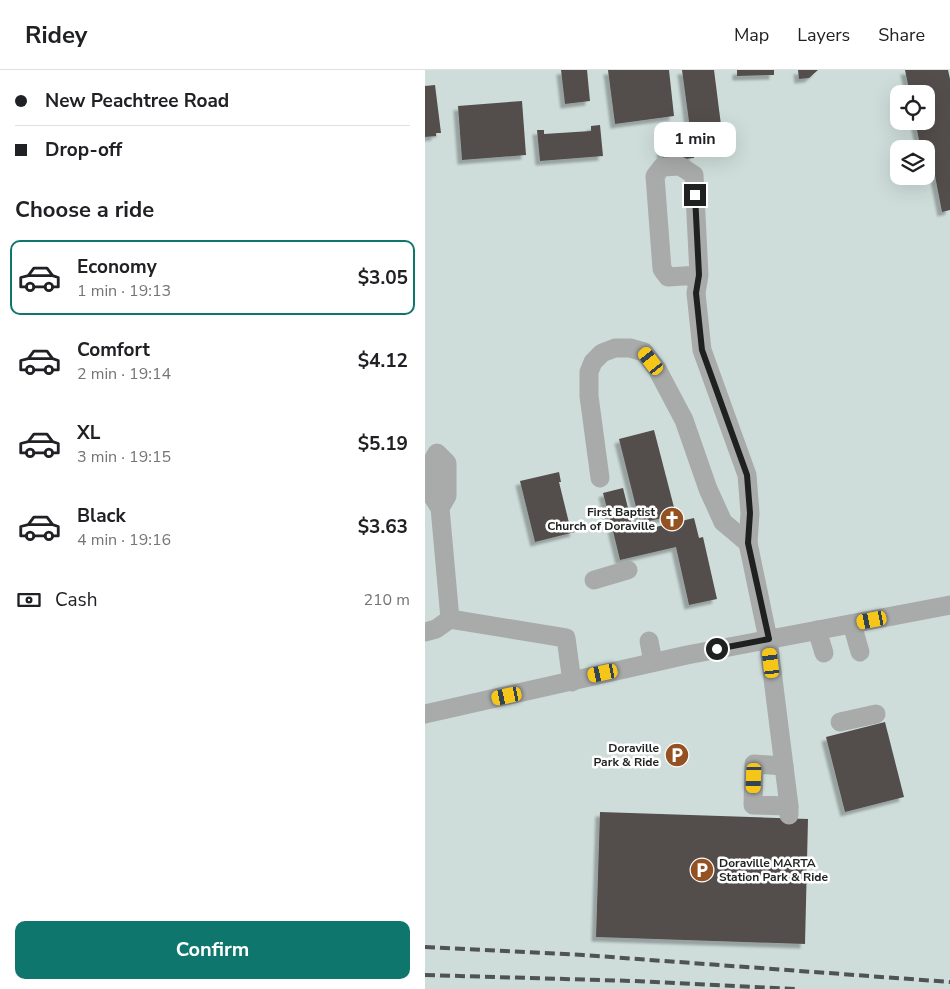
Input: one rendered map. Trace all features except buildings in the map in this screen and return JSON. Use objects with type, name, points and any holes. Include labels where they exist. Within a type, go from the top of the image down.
[{"type":"street","points":[[699,275],[668,277],[662,269],[655,176],[662,167],[680,166],[694,175],[699,275],[696,293],[702,350],[747,475],[750,513],[748,543],[769,639],[784,766],[789,811],[753,805],[754,764],[784,766]]},
{"type":"street","points":[[600,478],[589,396],[589,372],[593,362],[602,353],[615,348],[630,348],[644,352],[657,369],[684,420],[708,489],[723,522],[748,543]]},
{"type":"street","points":[[440,508],[450,619]]},
{"type":"street","points":[[593,580],[628,570]]},
{"type":"street","points":[[425,714],[653,662],[950,605]]},
{"type":"street","points":[[425,632],[436,629],[450,619],[566,638],[572,682]]},
{"type":"street","points":[[852,624],[859,652]]},
{"type":"street","points":[[817,630],[824,653]]},
{"type":"street","points":[[649,641],[653,662]]},
{"type":"street","points":[[840,722],[876,714]]},
{"type":"shaded area","points":[[425,70],[950,70],[950,989],[425,989]]},
{"type":"railway","points":[[425,947],[583,955],[950,982]]},
{"type":"railway","points":[[425,975],[634,981],[797,989]]},
{"type":"place","name":"First Baptist Church of Doraville","points":[[672,519]]},
{"type":"place","name":"Doraville Park & Ride","points":[[677,755]]},
{"type":"place","name":"Doraville MARTA Station Park & Ride","points":[[702,870]]},
{"type":"route","points":[[695,195],[699,275],[696,293],[697,316],[702,350],[747,475],[750,513],[748,543],[769,639],[717,649]]}]
